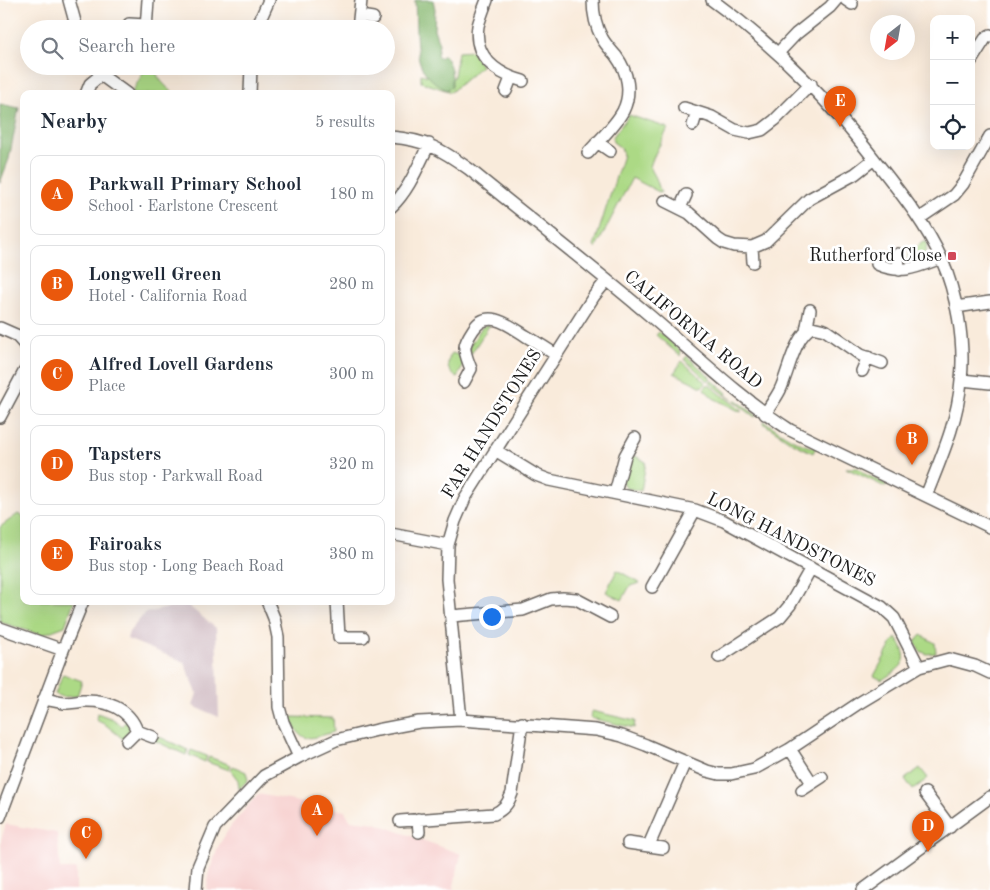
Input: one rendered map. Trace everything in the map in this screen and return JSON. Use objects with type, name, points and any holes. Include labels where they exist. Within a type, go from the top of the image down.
[{"type":"street","points":[[69,0],[74,20]]},
{"type":"street","points":[[147,20],[148,0]]},
{"type":"street","points":[[260,20],[269,0]]},
{"type":"street","points":[[359,20],[361,0]]},
{"type":"street","points":[[487,0],[478,26],[480,50],[485,59],[498,71],[511,78],[523,81]]},
{"type":"street","points":[[588,153],[623,112],[628,89],[627,77],[618,59],[602,38],[593,12],[593,0]]},
{"type":"street","points":[[712,0],[778,53],[811,84],[844,121],[920,218],[940,258],[950,283],[956,307],[960,335],[962,380],[948,442],[926,496]]},
{"type":"street","points":[[778,53],[796,34],[836,0]]},
{"type":"street","points":[[360,16],[373,18]]},
{"type":"street","points":[[972,60],[985,39],[990,35]]},
{"type":"street","points":[[88,90],[95,75]]},
{"type":"street","points":[[102,75],[123,90]]},
{"type":"street","points":[[250,90],[251,75]]},
{"type":"street","points":[[506,91],[511,78]]},
{"type":"street","points":[[684,108],[712,117],[735,130],[749,133],[762,130],[775,120],[811,84]]},
{"type":"street","points":[[693,125],[697,112]]},
{"type":"street","points":[[920,218],[954,195],[963,184],[990,136]]},
{"type":"street","name":"CALIFORNIA ROAD","points":[[395,137],[429,144],[469,169],[607,280],[727,384],[765,414],[790,430],[990,527]]},
{"type":"street","points":[[598,142],[610,152]]},
{"type":"street","points":[[395,203],[403,195],[412,180],[429,144]]},
{"type":"street","points":[[665,202],[689,213],[718,239],[734,246],[752,247],[766,241],[809,199],[855,174],[874,159]]},
{"type":"street","points":[[680,208],[686,195]]},
{"type":"street","points":[[752,247],[754,262]]},
{"type":"street","points":[[898,254],[899,270]]},
{"type":"street","points":[[878,264],[899,270],[915,268],[940,258]]},
{"type":"street","name":"FAR HANDSTONES","points":[[461,720],[447,579],[448,545],[460,509],[495,450],[594,296],[607,280]]},
{"type":"street","points":[[956,307],[990,302]]},
{"type":"street","points":[[806,331],[810,310]]},
{"type":"street","points":[[464,382],[471,369],[465,351],[465,342],[475,326],[482,321],[490,319],[506,323],[556,355]]},
{"type":"street","points":[[765,414],[779,391],[799,339],[812,327],[825,330],[861,355],[882,363]]},
{"type":"street","points":[[0,328],[20,340]]},
{"type":"street","points":[[862,371],[868,358]]},
{"type":"street","points":[[0,417],[20,380]]},
{"type":"street","points":[[962,380],[990,383]]},
{"type":"street","points":[[615,493],[626,456],[635,438]]},
{"type":"street","name":"LONG HANDSTONES","points":[[495,450],[536,476],[695,510],[724,522],[882,607],[894,618],[919,666]]},
{"type":"street","points":[[652,587],[695,510]]},
{"type":"street","points":[[395,535],[448,545]]},
{"type":"street","points":[[719,657],[780,617],[790,605],[811,568]]},
{"type":"street","points":[[451,616],[523,610],[551,600],[563,598],[576,599],[610,617]]},
{"type":"street","points":[[0,817],[81,605]]},
{"type":"street","points":[[269,605],[278,637],[279,708],[298,757]]},
{"type":"street","points":[[337,605],[339,637],[363,637]]},
{"type":"street","points":[[0,628],[63,650]]},
{"type":"street","points":[[196,890],[198,867],[215,827],[264,776],[298,757],[336,740],[419,722],[461,720],[596,730],[622,736],[719,774],[731,774],[754,770],[919,666],[949,659],[975,666],[990,673]]},
{"type":"street","points":[[44,699],[64,703],[96,701],[111,704],[124,711],[134,722],[137,731]]},
{"type":"street","points":[[400,821],[494,814],[501,811],[508,803],[512,794],[522,724]]},
{"type":"street","points":[[137,731],[153,737]]},
{"type":"street","points":[[127,741],[137,731]]},
{"type":"street","points":[[790,749],[812,783]]},
{"type":"street","points":[[649,845],[685,762]]},
{"type":"street","points":[[925,793],[950,827]]},
{"type":"street","points":[[863,890],[990,797]]},
{"type":"street","points":[[418,819],[419,832]]},
{"type":"street","points":[[628,843],[663,848]]},
{"type":"shaded area","points":[[187,605],[216,628],[219,717],[193,706],[197,693],[184,662],[127,639],[129,632],[145,613]]},
{"type":"shaded area","points":[[258,794],[345,811],[350,820],[375,823],[461,854],[453,890],[207,890],[208,875],[219,845],[230,827]]},
{"type":"shaded area","points":[[6,824],[57,833],[60,869],[76,869],[76,890],[2,890],[1,840]]},
{"type":"green space","points":[[415,0],[433,0],[435,9],[434,29],[439,44],[437,56],[439,58],[444,55],[449,63],[452,75],[452,87],[446,90],[427,75],[420,63],[416,41]]},
{"type":"green space","points":[[472,51],[481,66],[451,92],[421,82],[421,74],[450,82],[454,76],[458,52]]},
{"type":"green space","points":[[142,75],[157,75],[170,90],[133,90]]},
{"type":"green space","points":[[0,104],[19,108],[9,159],[0,183]]},
{"type":"green space","points":[[629,115],[668,128],[650,167],[661,193],[632,178],[596,248],[594,246],[623,155],[621,148],[613,142],[612,138]]},
{"type":"green space","points":[[923,242],[927,242],[923,256],[918,261],[907,262],[909,253]]},
{"type":"green space","points":[[490,323],[471,354],[469,347],[482,327]]},
{"type":"green space","points":[[659,332],[681,351],[680,356],[656,335]]},
{"type":"green space","points":[[452,353],[461,356],[463,362],[462,369],[457,377],[453,375],[448,367]]},
{"type":"green space","points":[[687,356],[711,378],[708,381],[684,359]]},
{"type":"green space","points":[[682,361],[706,383],[702,387],[674,373]]},
{"type":"green space","points":[[712,380],[727,393],[726,395],[756,415],[755,417],[710,383]]},
{"type":"green space","points":[[708,384],[741,410],[741,412],[713,398],[704,389]]},
{"type":"green space","points":[[764,421],[804,445],[816,447],[813,453],[793,443],[763,423]]},
{"type":"green space","points":[[635,456],[646,462],[641,491],[626,488],[622,480],[630,457]]},
{"type":"green space","points":[[846,468],[858,468],[865,474],[886,484],[885,487]]},
{"type":"green space","points":[[18,514],[20,515],[20,605],[73,605],[65,626],[41,635],[0,622],[0,527]]},
{"type":"green space","points":[[617,570],[640,583],[630,586],[622,600],[606,592]]},
{"type":"green space","points":[[921,635],[935,643],[936,653],[927,654],[920,651],[915,642]]},
{"type":"green space","points":[[897,638],[904,653],[903,663],[882,680],[874,676],[893,641]]},
{"type":"green space","points":[[63,674],[82,681],[77,696],[62,697],[55,694]]},
{"type":"green space","points":[[592,711],[635,721],[634,728],[590,718]]},
{"type":"green space","points":[[97,713],[113,719],[122,726],[127,720],[130,730],[123,739],[106,725],[96,720]]},
{"type":"green space","points":[[290,717],[333,718],[334,732],[307,738],[298,732]]},
{"type":"green space","points":[[155,735],[188,750],[186,755],[153,740]]},
{"type":"green space","points":[[191,750],[207,756],[205,762],[189,755]]},
{"type":"green space","points":[[209,757],[231,765],[229,770],[207,762]]},
{"type":"green space","points":[[233,766],[246,772],[248,780],[239,789],[238,780],[231,771]]},
{"type":"green space","points":[[920,768],[928,778],[913,790],[905,779]]},
{"type":"place","name":"Fairoaks","points":[[840,127]]},
{"type":"place","name":"Rutherford Close","points":[[952,256]]},
{"type":"place","name":"Longwell Green","points":[[912,465]]},
{"type":"place","name":"Parkwall Primary School","points":[[317,836]]},
{"type":"place","name":"Tapsters","points":[[928,852]]},
{"type":"place","name":"Alfred Lovell Gardens","points":[[86,859]]}]
